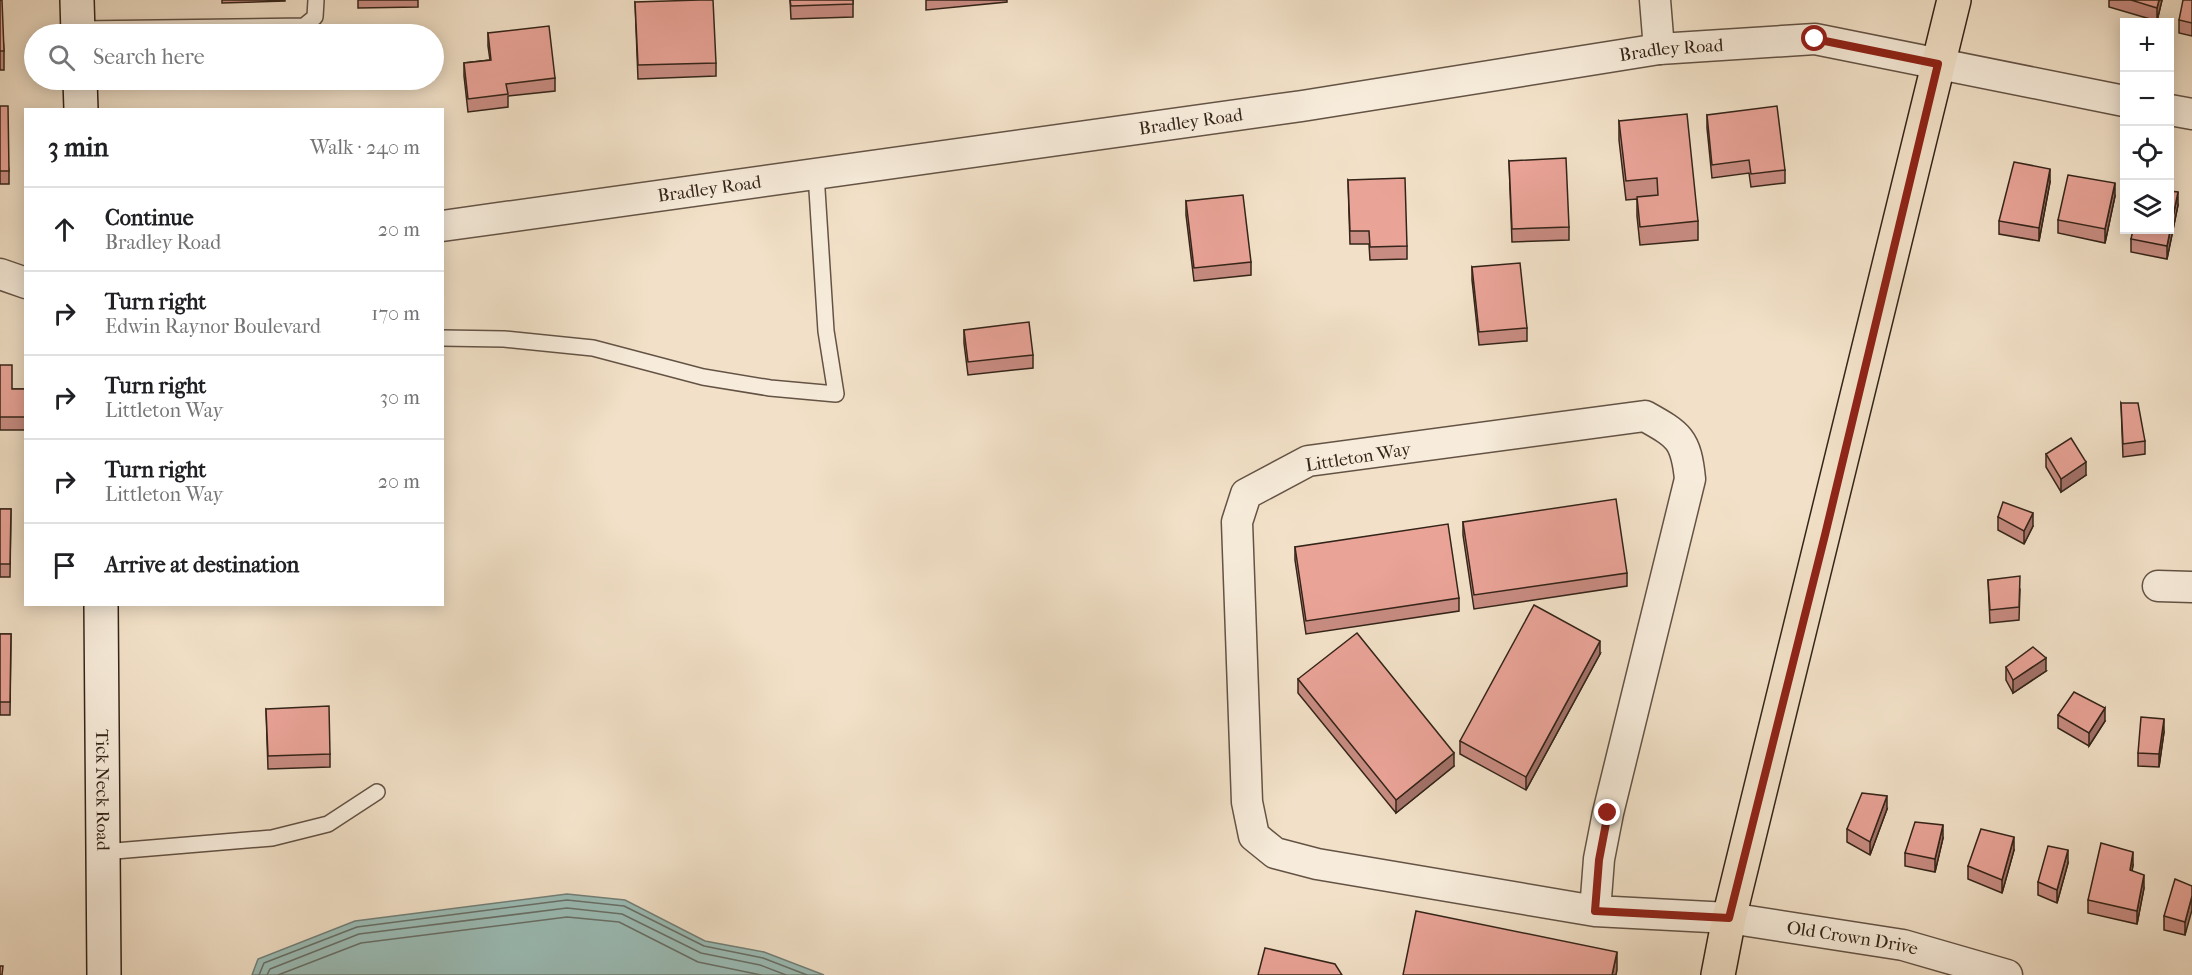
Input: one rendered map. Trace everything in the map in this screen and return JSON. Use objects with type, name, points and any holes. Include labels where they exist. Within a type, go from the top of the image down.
[{"type":"main road","points":[[1718,975],[1729,918],[1828,524],[1954,0]]},
{"type":"street","points":[[1655,0],[1659,49]]},
{"type":"street","name":"Bradley Road","points":[[444,226],[1302,106],[1659,49],[1815,39],[2120,100]]},
{"type":"street","points":[[80,90],[81,108]]},
{"type":"street","points":[[2174,111],[2192,114]]},
{"type":"street","points":[[0,274],[24,282]]},
{"type":"street","name":"Littleton Way","points":[[1595,911],[1599,860],[1608,813],[1690,479],[1688,452],[1673,432],[1645,416],[1308,461],[1246,494],[1237,522],[1247,802],[1254,836],[1275,853],[1317,864],[1595,911],[1729,918]]},
{"type":"street","points":[[2158,586],[2192,587]]},
{"type":"street","name":"Tick Neck Road","points":[[100,606],[104,975]]},
{"type":"street","name":"Old Crown Drive","points":[[1729,918],[1903,945],[2007,975]]},
{"type":"lane","points":[[306,24],[315,17],[316,0]]},
{"type":"lane","points":[[78,21],[214,24]]},
{"type":"lane","points":[[444,338],[504,339],[593,348],[703,377],[770,388],[836,394],[825,331],[816,174]]},
{"type":"lane","points":[[103,852],[272,838],[328,824],[377,792]]},
{"type":"water","points":[[567,894],[625,900],[705,941],[764,952],[824,975],[252,975],[258,959],[355,921]]},
{"type":"building","points":[[0,0],[2,0],[4,51],[0,51]]},
{"type":"building","points":[[713,0],[716,63],[638,65],[635,2]]},
{"type":"building","points":[[790,0],[853,0],[853,4],[791,6]]},
{"type":"building","points":[[2131,0],[2159,0],[2157,8]]},
{"type":"building","points":[[2183,0],[2192,0],[2192,23],[2179,20]]},
{"type":"building","points":[[549,26],[555,78],[506,84],[508,94],[468,99],[464,63],[491,60],[488,33]]},
{"type":"building","points":[[0,106],[8,106],[9,171],[0,171]]},
{"type":"building","points":[[1777,106],[1785,170],[1751,174],[1749,160],[1712,165],[1707,115]]},
{"type":"building","points":[[1687,114],[1698,221],[1640,227],[1637,197],[1658,195],[1657,178],[1626,181],[1619,121]]},
{"type":"building","points":[[1566,158],[1569,227],[1512,229],[1509,161]]},
{"type":"building","points":[[2014,162],[2050,169],[2039,228],[1999,221]]},
{"type":"building","points":[[2068,175],[2115,183],[2105,229],[2058,220]]},
{"type":"building","points":[[1405,178],[1407,246],[1370,247],[1369,231],[1350,231],[1348,180]]},
{"type":"building","points":[[2174,192],[2178,192],[2174,212]]},
{"type":"building","points":[[1243,195],[1251,262],[1194,268],[1186,201]]},
{"type":"building","points":[[2132,234],[2169,234],[2167,246],[2131,239]]},
{"type":"building","points":[[1520,263],[1527,328],[1479,332],[1472,267]]},
{"type":"building","points":[[1029,322],[1033,355],[968,362],[964,330]]},
{"type":"building","points":[[0,365],[12,365],[12,389],[24,389],[24,417],[0,417]]},
{"type":"building","points":[[2121,403],[2138,403],[2145,441],[2123,444]]},
{"type":"building","points":[[2071,438],[2086,462],[2061,479],[2046,454]]},
{"type":"building","points":[[1616,499],[1627,573],[1474,595],[1463,522]]},
{"type":"building","points":[[2003,502],[2033,513],[2024,531],[1998,517]]},
{"type":"building","points":[[0,509],[11,509],[10,564],[0,564]]},
{"type":"building","points":[[1448,524],[1459,598],[1306,621],[1295,547]]},
{"type":"building","points":[[2020,576],[2019,607],[1990,610],[1988,580]]},
{"type":"building","points":[[1534,605],[1600,641],[1526,777],[1460,741]]},
{"type":"building","points":[[1357,633],[1454,753],[1396,800],[1298,679]]},
{"type":"building","points":[[0,634],[11,634],[10,702],[0,702]]},
{"type":"building","points":[[2033,647],[2046,658],[2013,680],[2006,667]]},
{"type":"building","points":[[2074,692],[2105,708],[2089,733],[2058,715]]},
{"type":"building","points":[[329,706],[330,754],[268,756],[266,709]]},
{"type":"building","points":[[2141,717],[2164,719],[2159,754],[2138,753]]},
{"type":"building","points":[[1862,793],[1887,796],[1870,842],[1847,829]]},
{"type":"building","points":[[1915,822],[1943,825],[1935,859],[1905,853]]},
{"type":"building","points":[[1981,829],[2014,837],[2002,880],[1968,866]]},
{"type":"building","points":[[2101,843],[2133,852],[2130,870],[2144,875],[2137,911],[2088,900]]},
{"type":"building","points":[[2048,846],[2068,850],[2057,890],[2038,882]]},
{"type":"building","points":[[2175,879],[2192,886],[2192,896],[2185,922],[2164,916]]},
{"type":"building","points":[[1416,911],[1617,952],[1612,975],[1403,975]]},
{"type":"building","points":[[1265,948],[1335,964],[1342,975],[1258,975]]},
{"type":"route","points":[[1608,813],[1599,860],[1595,911],[1729,918],[1825,535],[1938,64],[1815,39]]}]
